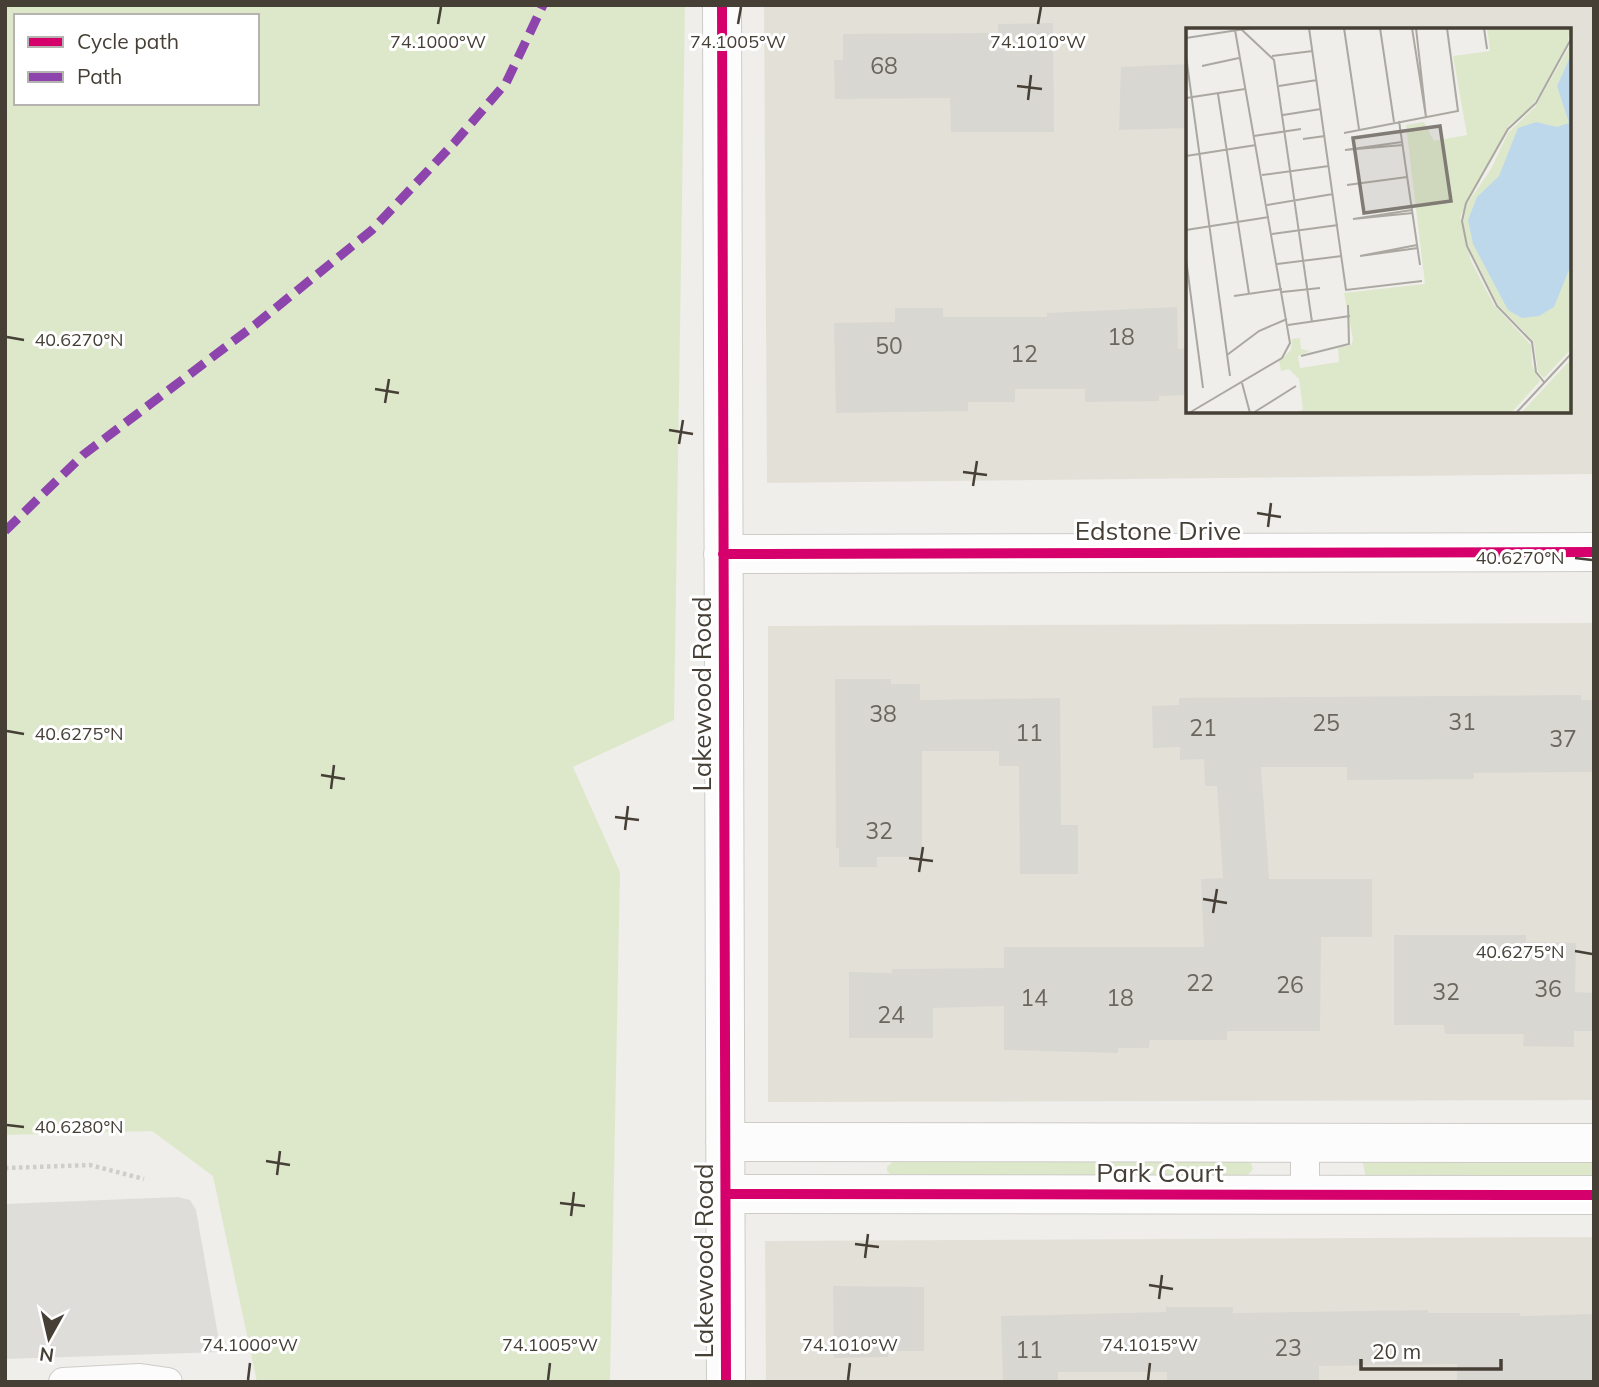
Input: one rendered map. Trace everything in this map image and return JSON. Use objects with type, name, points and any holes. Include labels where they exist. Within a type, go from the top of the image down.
[{"type":"street","name":"Lakewood Road","points":[[722,5],[726,1382]]},
{"type":"street","name":"Edstone Drive","points":[[723,554],[1594,552]]},
{"type":"street","name":"Park Court","points":[[725,1142],[1594,1143]]},
{"type":"street","name":"Park Court","points":[[726,1194],[1594,1195]]},
{"type":"lane","points":[[1305,1143],[1305,1195]]},
{"type":"lane","points":[[63,1382],[140,1378],[168,1382]]},
{"type":"path","points":[[5,1168],[90,1165],[144,1179]]},
{"type":"shaded area","points":[[764,5],[1594,5],[1594,474],[767,483]]},
{"type":"shaded area","points":[[1594,623],[1594,1100],[768,1102],[768,626]]},
{"type":"shaded area","points":[[178,1197],[190,1200],[196,1210],[221,1352],[5,1359],[5,1204]]},
{"type":"shaded area","points":[[1594,1237],[1594,1382],[766,1382],[765,1241]]},
{"type":"green space","points":[[5,5],[685,5],[674,720],[573,767],[620,872],[610,1382],[257,1382],[213,1176],[152,1131],[5,1135]]},
{"type":"green space","points":[[1594,1158],[1594,1178],[1369,1178],[1365,1174],[1363,1163],[1366,1159]]},
{"type":"green space","points":[[1245,1160],[1251,1163],[1253,1169],[1247,1176],[893,1177],[887,1171],[893,1161]]},
{"type":"building","points":[[1053,23],[1054,132],[951,132],[950,98],[835,99],[834,60],[843,60],[843,34],[998,33],[998,24]]},
{"type":"building","points":[[1186,64],[1186,128],[1119,130],[1121,67]]},
{"type":"building","points":[[1177,307],[1178,349],[1186,348],[1186,395],[1159,396],[1159,401],[1085,402],[1085,389],[1015,389],[1015,402],[968,402],[968,411],[836,413],[834,323],[895,322],[895,308],[943,308],[943,317],[1047,317],[1047,313]]},
{"type":"building","points":[[835,679],[891,679],[891,684],[920,684],[920,700],[1060,698],[1061,825],[1078,825],[1078,874],[1020,874],[1019,766],[999,766],[999,751],[922,751],[922,857],[877,857],[877,867],[839,867],[839,848],[836,848]]},
{"type":"building","points":[[1581,695],[1581,700],[1594,700],[1594,772],[1474,773],[1474,779],[1347,780],[1347,767],[1261,767],[1269,879],[1372,879],[1372,937],[1321,937],[1320,1031],[1227,1031],[1227,1040],[1150,1040],[1149,1048],[1118,1048],[1118,1053],[1004,1050],[1004,1006],[933,1008],[933,1038],[849,1038],[849,972],[892,973],[892,969],[1004,968],[1004,947],[1204,947],[1201,879],[1223,878],[1217,786],[1205,786],[1204,759],[1180,760],[1180,747],[1153,748],[1152,706],[1179,705],[1179,698]]},
{"type":"building","points":[[1394,935],[1526,935],[1526,942],[1576,943],[1575,992],[1594,993],[1594,1031],[1574,1031],[1574,1047],[1523,1046],[1524,1034],[1445,1034],[1444,1025],[1394,1025]]},
{"type":"building","points":[[833,1286],[924,1287],[924,1351],[888,1351],[888,1357],[834,1358]]},
{"type":"building","points":[[1166,1307],[1233,1307],[1233,1313],[1428,1310],[1428,1313],[1520,1313],[1520,1316],[1594,1314],[1594,1382],[1457,1382],[1457,1364],[1319,1366],[1319,1382],[1167,1382],[1167,1372],[1058,1372],[1058,1382],[1003,1382],[1001,1316],[1166,1312]]},
{"type":"marked path","points":[[5,531],[83,455],[256,324],[372,230],[506,83],[543,5]]},
{"type":"cycle path","points":[[722,5],[726,1382]]},
{"type":"cycle path","points":[[723,554],[1594,552]]},
{"type":"cycle path","points":[[726,1194],[1594,1195]]}]
